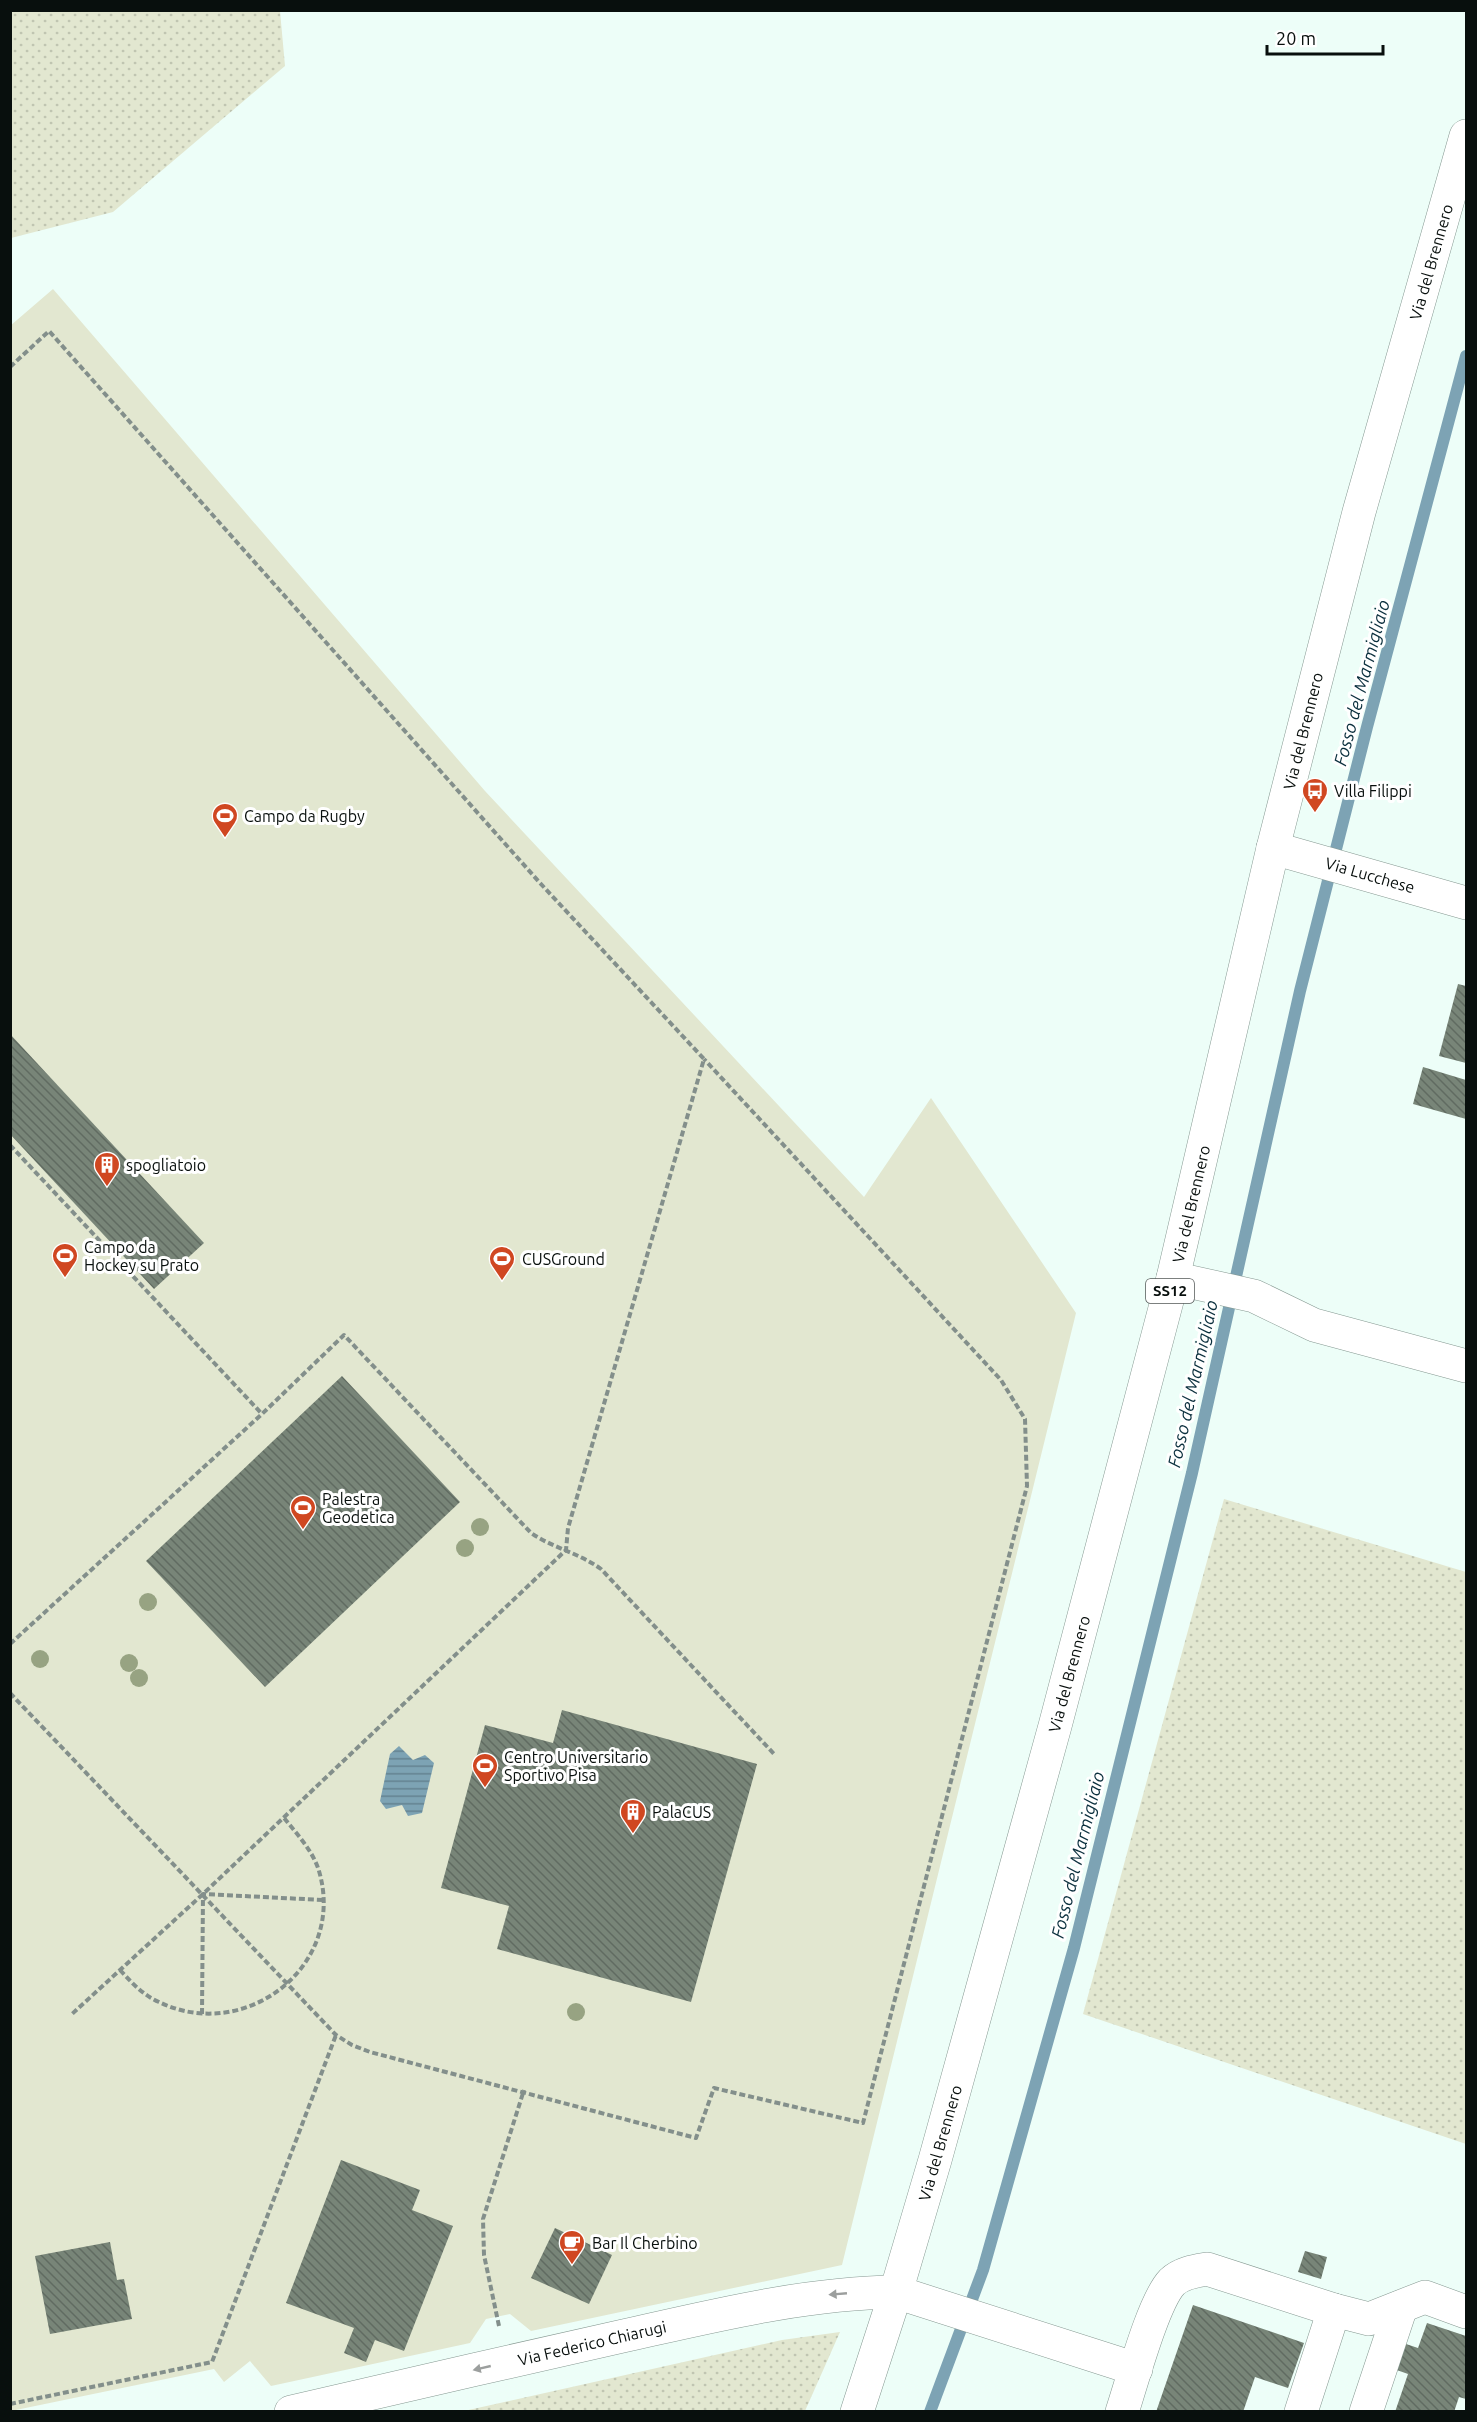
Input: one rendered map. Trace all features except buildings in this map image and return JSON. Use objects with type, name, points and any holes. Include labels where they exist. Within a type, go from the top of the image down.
[{"type":"main road","name":"Via del Brennero","points":[[857,2412],[935,2160],[1055,1726],[1173,1278],[1273,848],[1359,512],[1462,150]]},
{"type":"main road","name":"Via Lucchese","points":[[1273,848],[1467,903]]},
{"type":"main road","points":[[1173,1278],[1254,1296],[1314,1325],[1467,1366]]},
{"type":"main road","points":[[1122,2412],[1161,2298],[1173,2280],[1188,2273],[1207,2269],[1369,2319],[1425,2297],[1467,2312]]},
{"type":"main road","points":[[896,2292],[1136,2369]]},
{"type":"main road","name":"Via Federico Chiarugi","points":[[291,2412],[673,2325],[819,2296],[896,2292]]},
{"type":"main road","points":[[1366,2412],[1401,2307]]},
{"type":"main road","points":[[1301,2412],[1334,2310]]},
{"type":"path","points":[[10,367],[49,331],[540,883],[1001,1380],[1025,1419],[1026,1486],[863,2122],[714,2088],[696,2138],[370,2052],[352,2045],[336,2035],[10,1693]]},
{"type":"path","points":[[72,2014],[284,1818],[566,1550],[568,1528],[704,1059]]},
{"type":"path","points":[[10,1145],[262,1414]]},
{"type":"path","points":[[10,1644],[262,1414],[344,1335],[531,1533],[547,1544],[579,1555],[601,1569],[775,1755]]},
{"type":"path","points":[[120,1970],[144,1994],[153,1999],[173,2008],[202,2014],[229,2012],[253,2006],[298,1974],[314,1946],[323,1914],[323,1900],[321,1879],[315,1862],[308,1848],[284,1818]]},
{"type":"path","points":[[203,1894],[323,1900]]},
{"type":"path","points":[[202,2014],[203,1894]]},
{"type":"path","points":[[10,2404],[212,2362],[336,2035]]},
{"type":"path","points":[[508,2362],[489,2284],[483,2245],[483,2219],[524,2091]]},
{"type":"green space","points":[[11,10],[280,11],[285,66],[113,212],[11,238]]},
{"type":"green space","name":"Centro Universitario Sportivo Pisa","points":[[53,289],[485,791],[864,1197],[931,1098],[1076,1313],[842,2265],[531,2331],[510,2314],[486,2319],[470,2343],[271,2386],[250,2361],[224,2382],[214,2369],[11,2411],[10,326]]},
{"type":"green space","points":[[1224,1499],[1466,1572],[1466,2144],[1083,2014]]},
{"type":"green space","points":[[840,2332],[805,2411],[464,2411],[782,2340]]},
{"type":"water","points":[[399,1746],[413,1760],[425,1755],[434,1763],[422,1813],[408,1816],[402,1805],[386,1809],[380,1801],[390,1754]]},
{"type":"waterway","name":"Fosso del Marmigliaio","points":[[930,2412],[983,2270],[1074,1948],[1192,1473],[1300,991],[1367,727],[1466,356]]},
{"type":"place","name":"Villa Filippi","points":[[1315,814]]},
{"type":"place","name":"Campo da Rugby","points":[[225,839]]},
{"type":"place","name":"spogliatoio","points":[[107,1188]]},
{"type":"place","name":"Campo da Hockey su Prato","points":[[65,1279]]},
{"type":"place","name":"CUSGround","points":[[502,1282]]},
{"type":"place","name":"Palestra Geodetica","points":[[303,1531]]},
{"type":"place","name":"Centro Universitario Sportivo Pisa","points":[[485,1789]]},
{"type":"place","name":"PalaCUS","points":[[633,1835]]},
{"type":"place","name":"Bar Il Cherbino","points":[[572,2266]]}]
